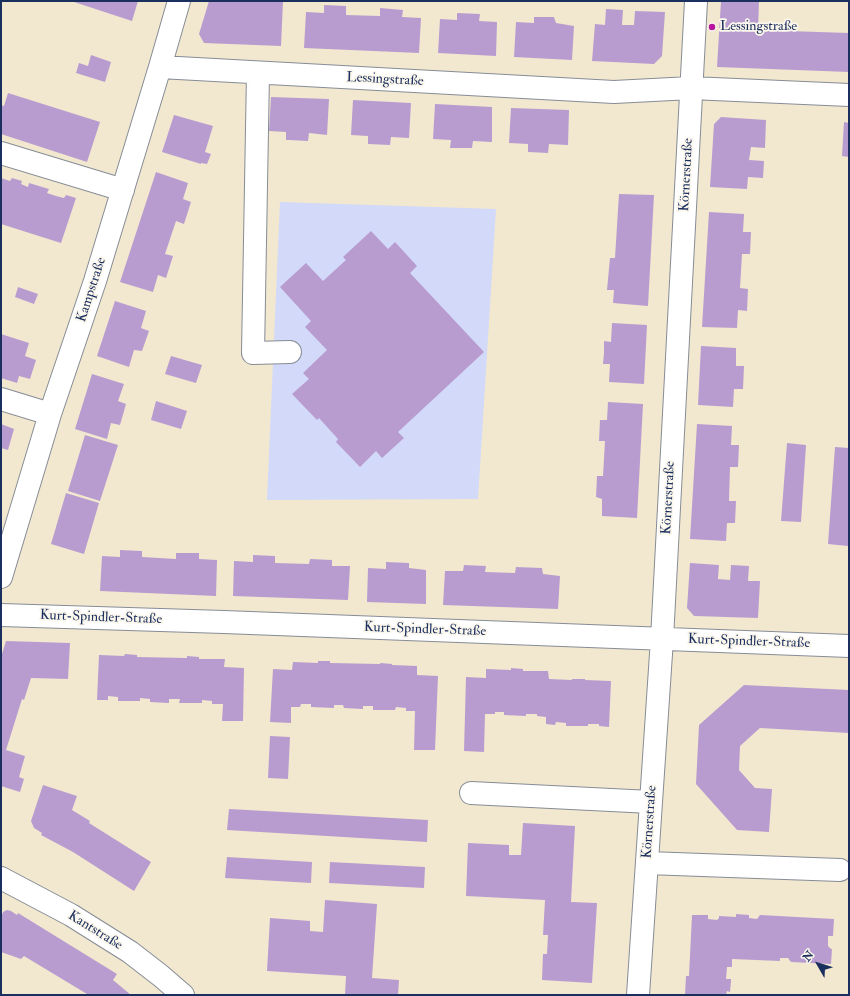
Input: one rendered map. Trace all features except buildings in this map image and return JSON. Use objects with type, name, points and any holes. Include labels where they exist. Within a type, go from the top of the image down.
[{"type":"street","name":"Kampstraße","points":[[1,577],[50,414],[95,281],[179,1]]},
{"type":"street","name":"Körnerstraße","points":[[638,995],[662,639],[696,1]]},
{"type":"street","name":"Lessingstraße","points":[[160,67],[614,92],[691,88],[849,95]]},
{"type":"street","points":[[258,73],[253,353],[290,352]]},
{"type":"street","points":[[1,153],[123,190]]},
{"type":"street","points":[[1,399],[50,414]]},
{"type":"street","name":"Kurt-Spindler-Straße","points":[[1,614],[849,646]]},
{"type":"street","points":[[471,793],[651,802]]},
{"type":"street","points":[[647,863],[840,870]]},
{"type":"street","name":"Kantstraße","points":[[1,878],[71,915],[130,952],[183,995]]},
{"type":"shaded area","points":[[280,202],[496,209],[478,499],[267,500]]},
{"type":"place","name":"Lessingstraße","points":[[712,27]]}]
